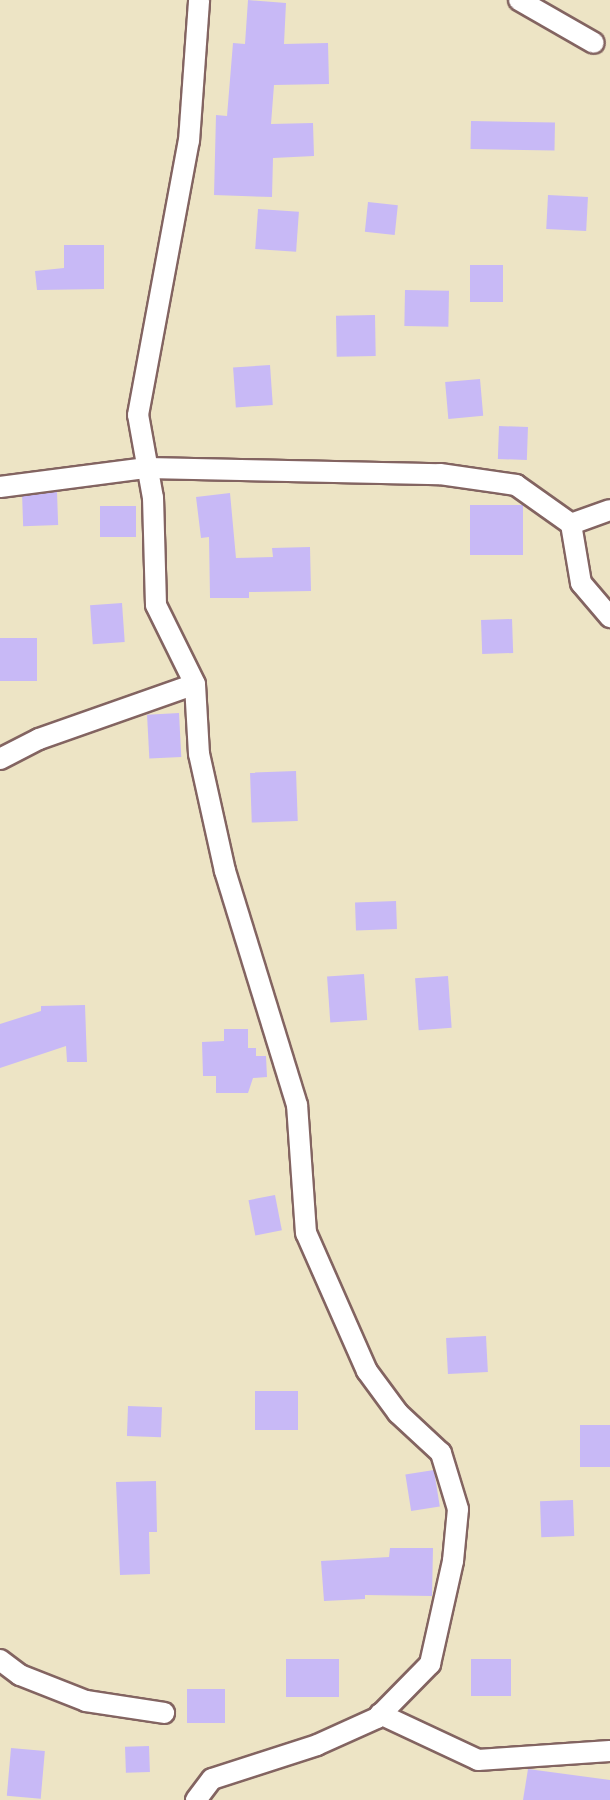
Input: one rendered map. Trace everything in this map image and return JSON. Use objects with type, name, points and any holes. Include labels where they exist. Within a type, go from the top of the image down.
[{"type":"street","points":[[196,1800],[212,1779],[317,1745],[380,1714],[430,1664],[453,1561],[458,1509],[441,1454],[398,1413],[366,1371],[306,1233],[297,1105],[225,871],[199,754],[195,684],[156,605],[153,498],[138,415],[189,141],[199,0]]},
{"type":"street","points":[[519,0],[594,43]]},
{"type":"street","points":[[0,487],[147,468],[440,474],[516,485],[571,524],[581,583],[610,618]]},
{"type":"street","points":[[571,524],[610,510]]},
{"type":"street","points":[[0,759],[39,739],[195,684]]},
{"type":"street","points":[[0,1660],[20,1675],[86,1701],[164,1713]]},
{"type":"street","points":[[380,1714],[478,1760],[610,1751]]},
{"type":"building","points":[[248,0],[286,3],[284,44],[328,43],[329,84],[274,85],[271,124],[313,123],[314,156],[273,158],[272,197],[214,195],[216,115],[227,116],[233,43],[245,44]]},
{"type":"building","points":[[471,121],[555,122],[554,150],[471,149]]},
{"type":"building","points":[[548,195],[588,197],[586,231],[546,229]]},
{"type":"building","points":[[368,202],[398,205],[395,235],[365,232]]},
{"type":"building","points":[[258,209],[299,212],[296,252],[255,249]]},
{"type":"building","points":[[64,245],[104,245],[104,289],[37,290],[35,271],[64,268]]},
{"type":"building","points":[[470,265],[503,265],[503,302],[470,302]]},
{"type":"building","points":[[405,290],[449,291],[448,327],[404,326]]},
{"type":"building","points":[[375,315],[376,356],[337,357],[336,316]]},
{"type":"building","points":[[270,365],[273,405],[236,407],[233,368]]},
{"type":"building","points":[[480,379],[483,416],[448,419],[445,382]]},
{"type":"building","points":[[499,426],[528,427],[527,460],[498,459]]},
{"type":"building","points":[[57,492],[58,525],[23,526],[22,493]]},
{"type":"building","points":[[230,493],[236,558],[273,557],[272,548],[310,547],[311,591],[249,592],[249,598],[210,598],[209,537],[201,538],[196,497]]},
{"type":"building","points":[[470,505],[523,505],[523,555],[470,555]]},
{"type":"building","points":[[100,506],[136,506],[136,537],[100,537]]},
{"type":"building","points":[[122,603],[125,642],[93,644],[90,605]]},
{"type":"building","points":[[512,619],[513,653],[482,654],[481,620]]},
{"type":"building","points":[[0,638],[37,638],[37,681],[0,681]]},
{"type":"building","points":[[179,713],[181,757],[149,759],[147,715]]},
{"type":"building","points":[[296,771],[298,821],[252,823],[250,773]]},
{"type":"building","points":[[396,901],[397,929],[356,930],[355,902]]},
{"type":"building","points":[[364,974],[367,1020],[330,1022],[327,977]]},
{"type":"building","points":[[448,976],[452,1028],[419,1030],[415,978]]},
{"type":"building","points":[[85,1005],[87,1062],[67,1062],[66,1046],[0,1068],[0,1024],[41,1011],[41,1006]]},
{"type":"building","points":[[224,1029],[248,1029],[248,1048],[256,1048],[256,1056],[266,1056],[267,1077],[253,1078],[248,1093],[216,1093],[216,1076],[203,1076],[202,1042],[224,1041]]},
{"type":"building","points":[[275,1195],[282,1230],[255,1235],[248,1200]]},
{"type":"building","points":[[486,1336],[488,1372],[448,1374],[446,1338]]},
{"type":"building","points":[[255,1391],[298,1391],[298,1430],[255,1430]]},
{"type":"building","points":[[128,1406],[162,1407],[161,1437],[127,1436]]},
{"type":"building","points":[[580,1425],[610,1425],[610,1467],[580,1467]]},
{"type":"building","points":[[434,1470],[440,1507],[411,1511],[405,1475]]},
{"type":"building","points":[[156,1481],[157,1532],[149,1532],[150,1574],[120,1575],[116,1482]]},
{"type":"building","points":[[573,1500],[574,1536],[541,1537],[540,1501]]},
{"type":"building","points":[[390,1548],[433,1548],[432,1596],[365,1595],[365,1599],[324,1601],[321,1561],[389,1557]]},
{"type":"building","points":[[286,1659],[339,1659],[339,1697],[286,1697]]},
{"type":"building","points":[[471,1659],[511,1659],[511,1696],[471,1696]]},
{"type":"building","points":[[187,1689],[225,1689],[225,1723],[187,1723]]},
{"type":"building","points":[[149,1746],[150,1772],[126,1773],[125,1747]]},
{"type":"building","points":[[11,1748],[45,1751],[41,1799],[7,1796]]},
{"type":"building","points":[[528,1769],[610,1780],[610,1800],[523,1800]]}]
